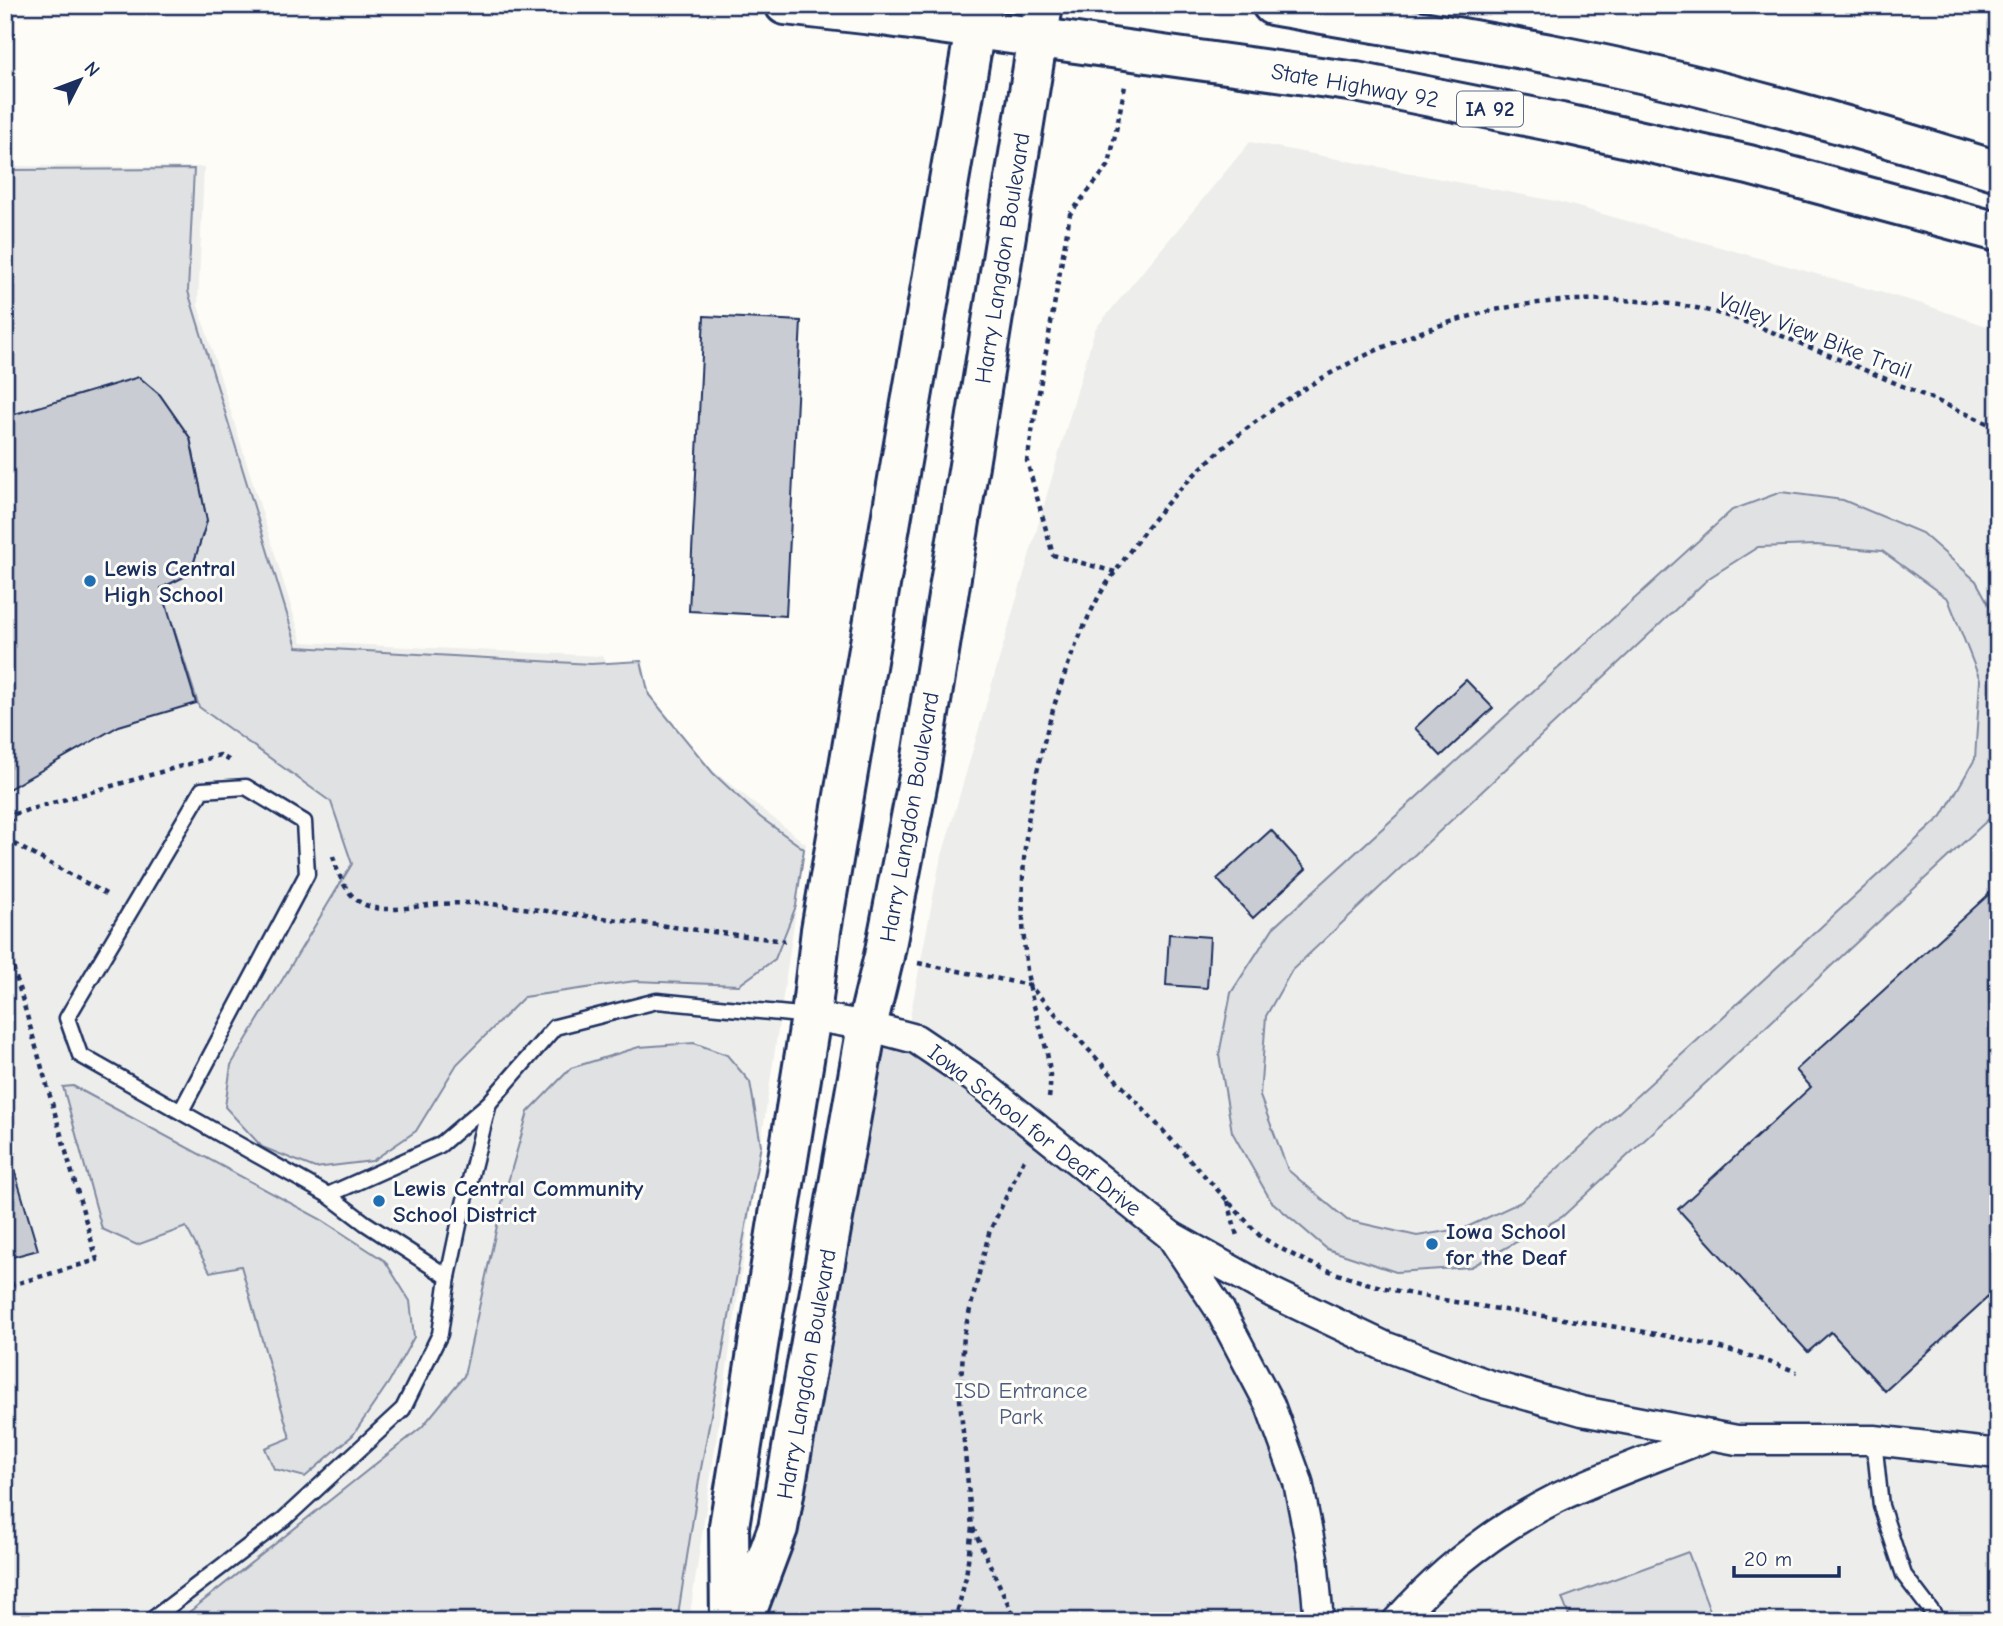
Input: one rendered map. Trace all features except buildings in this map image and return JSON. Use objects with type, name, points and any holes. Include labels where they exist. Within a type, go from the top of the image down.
[{"type":"main road","name":"State Highway 92","points":[[785,5],[1040,22],[1132,52],[1356,82],[1560,123],[1762,169],[1998,232]]},
{"type":"main road","points":[[1272,5],[1556,55],[1714,91],[1826,120],[1998,171]]},
{"type":"main road","points":[[730,1621],[729,1526],[811,1016],[819,945],[976,17]]},
{"type":"main road","name":"Harry Langdon Boulevard","points":[[743,1621],[778,1528],[867,1026],[884,957],[919,776],[1040,22]]},
{"type":"street","name":"Iowa School for Deaf Drive","points":[[811,1016],[867,1026],[916,1039],[974,1078],[1171,1237],[1273,1293],[1384,1346],[1488,1384],[1582,1410],[1711,1436],[1737,1440],[1874,1440],[1998,1454]]},
{"type":"street","name":"Iowa School for Deaf Drive","points":[[1171,1237],[1220,1310],[1270,1405],[1298,1482],[1313,1558],[1319,1621]]},
{"type":"street","name":"Iowa School for Deaf Drive","points":[[1397,1621],[1426,1588],[1485,1541],[1557,1498],[1711,1436]]},
{"type":"lane","points":[[181,1111],[307,874],[304,822],[246,787],[202,790],[67,1018],[80,1055],[328,1195],[448,1278]]},
{"type":"lane","points":[[328,1195],[440,1145],[489,1103],[555,1027],[657,1001],[811,1016]]},
{"type":"lane","points":[[150,1621],[284,1520],[403,1409],[440,1334],[448,1278],[489,1103]]},
{"type":"lane","points":[[1874,1440],[1881,1506],[1904,1575],[1939,1621]]},
{"type":"path","points":[[1115,572],[1053,555],[1027,461],[1070,214],[1109,165],[1132,52]]},
{"type":"path","name":"Valley View Bike Trail","points":[[955,1621],[966,1577],[972,1527],[960,1400],[964,1334],[989,1233],[1039,1131],[1050,1096],[1052,1075],[1030,985],[1022,908],[1024,850],[1033,790],[1052,711],[1071,656],[1098,598],[1161,508],[1208,461],[1276,407],[1385,346],[1487,312],[1536,303],[1594,299],[1683,306],[1727,316],[1998,428]]},
{"type":"path","points":[[5,832],[14,814],[219,755],[242,767]]},
{"type":"path","points":[[5,839],[132,908]]},
{"type":"path","points":[[330,844],[339,877],[358,902],[373,908],[389,910],[452,903],[483,904],[819,945]]},
{"type":"path","points":[[5,939],[97,1260],[5,1287]]},
{"type":"path","points":[[884,957],[1030,985],[1260,1236],[1290,1255],[1370,1285],[1555,1319],[1635,1329],[1767,1360],[1797,1371]]},
{"type":"path","points":[[972,1527],[1016,1621]]},
{"type":"shaded area","name":"Iowa School for the Deaf","points":[[1250,142],[1560,202],[1926,305],[1998,330],[1998,1621],[794,1621],[939,866],[1095,329]]},
{"type":"shaded area","name":"Lewis Central Community School District","points":[[5,166],[204,167],[198,305],[302,642],[602,656],[682,746],[806,844],[689,1621],[5,1621]]},
{"type":"green space","points":[[194,169],[188,291],[297,647],[591,664],[641,661],[649,695],[713,773],[760,817],[804,849],[796,906],[775,959],[739,985],[635,981],[524,997],[457,1064],[416,1131],[372,1161],[315,1168],[262,1147],[225,1107],[231,1065],[352,864],[331,802],[199,707],[161,588],[190,574],[207,521],[190,438],[160,395],[138,377],[5,417],[5,170]]},
{"type":"green space","points":[[1781,492],[1843,500],[1922,533],[1976,581],[1998,621],[1998,799],[1992,816],[1562,1217],[1471,1267],[1396,1272],[1327,1249],[1271,1201],[1232,1132],[1219,1055],[1231,993],[1273,928],[1732,510]],"holes":[[[1816,545],[1882,551],[1948,599],[1980,680],[1975,759],[1942,816],[1521,1202],[1465,1228],[1417,1236],[1347,1220],[1288,1170],[1260,1096],[1266,1016],[1292,970],[1709,578],[1758,547]]]},
{"type":"green space","name":"ISD Entrance Park","points":[[867,1026],[916,1039],[1171,1236],[1270,1405],[1319,1621],[762,1621]]},
{"type":"green space","points":[[694,1043],[727,1055],[750,1082],[761,1145],[700,1474],[677,1621],[178,1621],[422,1427],[464,1376],[502,1203],[528,1112],[571,1068],[639,1047]]},
{"type":"green space","points":[[73,1086],[322,1220],[385,1261],[410,1301],[414,1337],[389,1382],[353,1435],[305,1477],[274,1469],[265,1448],[290,1438],[241,1266],[210,1272],[186,1227],[137,1245],[102,1229],[63,1087]]},
{"type":"green space","points":[[1688,1552],[1712,1616],[1700,1621],[1571,1621],[1562,1598]]},
{"type":"place","name":"Lewis Central High School","points":[[90,581]]},
{"type":"place","name":"Lewis Central Community School District","points":[[379,1201]]},
{"type":"place","name":"Iowa School for the Deaf","points":[[1432,1244]]}]
